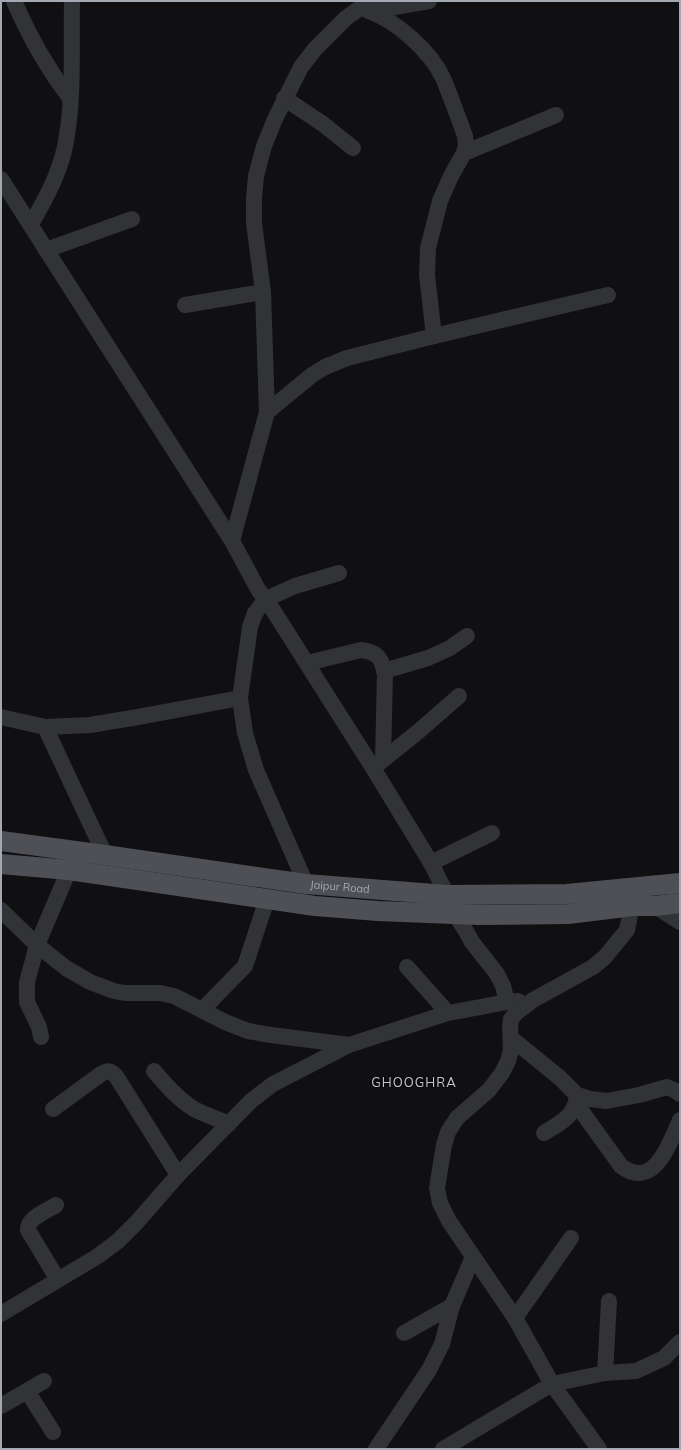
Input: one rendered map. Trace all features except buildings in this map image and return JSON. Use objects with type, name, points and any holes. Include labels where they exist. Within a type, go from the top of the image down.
[{"type":"main road","name":"Jaipur Road","points":[[1,841],[306,884],[447,895],[567,894],[634,897],[655,906],[680,903]]},
{"type":"main road","points":[[90,873],[98,854]]},
{"type":"main road","name":"Jaipur Road","points":[[1,864],[69,870],[315,906],[455,914],[568,914],[634,897],[680,883]]},
{"type":"street","points":[[14,1],[38,50],[52,74],[70,98]]},
{"type":"street","points":[[31,224],[47,198],[57,172],[67,136],[70,98],[72,1]]},
{"type":"street","points":[[356,4],[383,9],[429,1]]},
{"type":"street","points":[[232,541],[267,412],[263,292],[254,223],[256,176],[267,139],[275,119],[301,66],[315,49],[346,18],[356,4]]},
{"type":"street","points":[[356,4],[399,27],[428,56],[442,77],[465,136],[466,145],[464,152],[440,200],[428,248],[427,275],[434,336]]},
{"type":"street","points":[[284,98],[323,124],[353,148]]},
{"type":"street","points":[[464,152],[556,115]]},
{"type":"street","points":[[1,179],[232,541],[259,591],[266,599],[307,663],[378,764],[431,863],[455,914],[472,942],[497,974],[503,986],[507,1002]]},
{"type":"street","points":[[46,250],[132,219]]},
{"type":"street","points":[[185,305],[263,292]]},
{"type":"street","points":[[267,412],[312,375],[325,367],[348,358],[608,295]]},
{"type":"street","points":[[306,884],[256,770],[245,733],[240,698],[250,627],[255,613],[266,599],[302,584],[339,573]]},
{"type":"street","points":[[384,670],[428,658],[450,648],[467,636]]},
{"type":"street","points":[[307,663],[361,650],[369,651],[382,660],[384,670],[378,764]]},
{"type":"street","points":[[378,764],[419,732],[459,696]]},
{"type":"street","points":[[1,717],[45,727],[97,724],[240,698]]},
{"type":"street","points":[[45,727],[98,854]]},
{"type":"street","points":[[431,863],[492,833]]},
{"type":"street","points":[[41,1037],[39,1027],[27,1002],[27,982],[38,945],[69,870]]},
{"type":"street","points":[[599,1449],[552,1384],[515,1318],[449,1221],[440,1203],[437,1188],[444,1145],[448,1132],[457,1118],[479,1100],[502,1073],[508,1061],[511,1050],[511,1019],[533,1000],[593,967],[605,957],[627,930],[634,897]]},
{"type":"street","points":[[202,1010],[245,966],[267,899]]},
{"type":"street","points":[[655,906],[680,922]]},
{"type":"street","points":[[1,910],[38,945],[66,968],[90,982],[114,991],[125,993],[160,993],[174,996],[226,1022],[248,1031],[270,1036],[349,1045]]},
{"type":"street","points":[[407,967],[448,1013]]},
{"type":"street","points":[[1,1314],[98,1256],[118,1241],[178,1175],[252,1101],[273,1084],[349,1045],[448,1013],[507,1002],[533,1000]]},
{"type":"street","points":[[510,1038],[560,1078],[577,1100],[621,1166],[628,1172],[635,1173],[646,1171],[659,1163],[666,1153],[680,1120]]},
{"type":"street","points":[[154,1070],[173,1093],[195,1110],[229,1124]]},
{"type":"street","points":[[53,1109],[101,1074],[111,1071],[116,1076],[178,1175]]},
{"type":"street","points":[[577,1100],[590,1099],[606,1101],[639,1095],[667,1087],[680,1094]]},
{"type":"street","points":[[544,1133],[561,1123],[572,1112],[577,1100]]},
{"type":"street","points":[[56,1205],[32,1220],[27,1226],[58,1280]]},
{"type":"street","points":[[515,1318],[571,1238]]},
{"type":"street","points":[[376,1449],[429,1370],[442,1344],[452,1306],[473,1257]]},
{"type":"street","points":[[605,1373],[609,1301]]},
{"type":"street","points":[[404,1333],[452,1306]]},
{"type":"street","points":[[443,1449],[552,1384],[605,1373],[636,1371],[664,1358],[680,1342]]},
{"type":"street","points":[[2,1402],[27,1391],[44,1381]]},
{"type":"street","points":[[27,1391],[52,1432]]},
{"type":"district","name":"GHOOGHRA","points":[[414,1082]]}]
